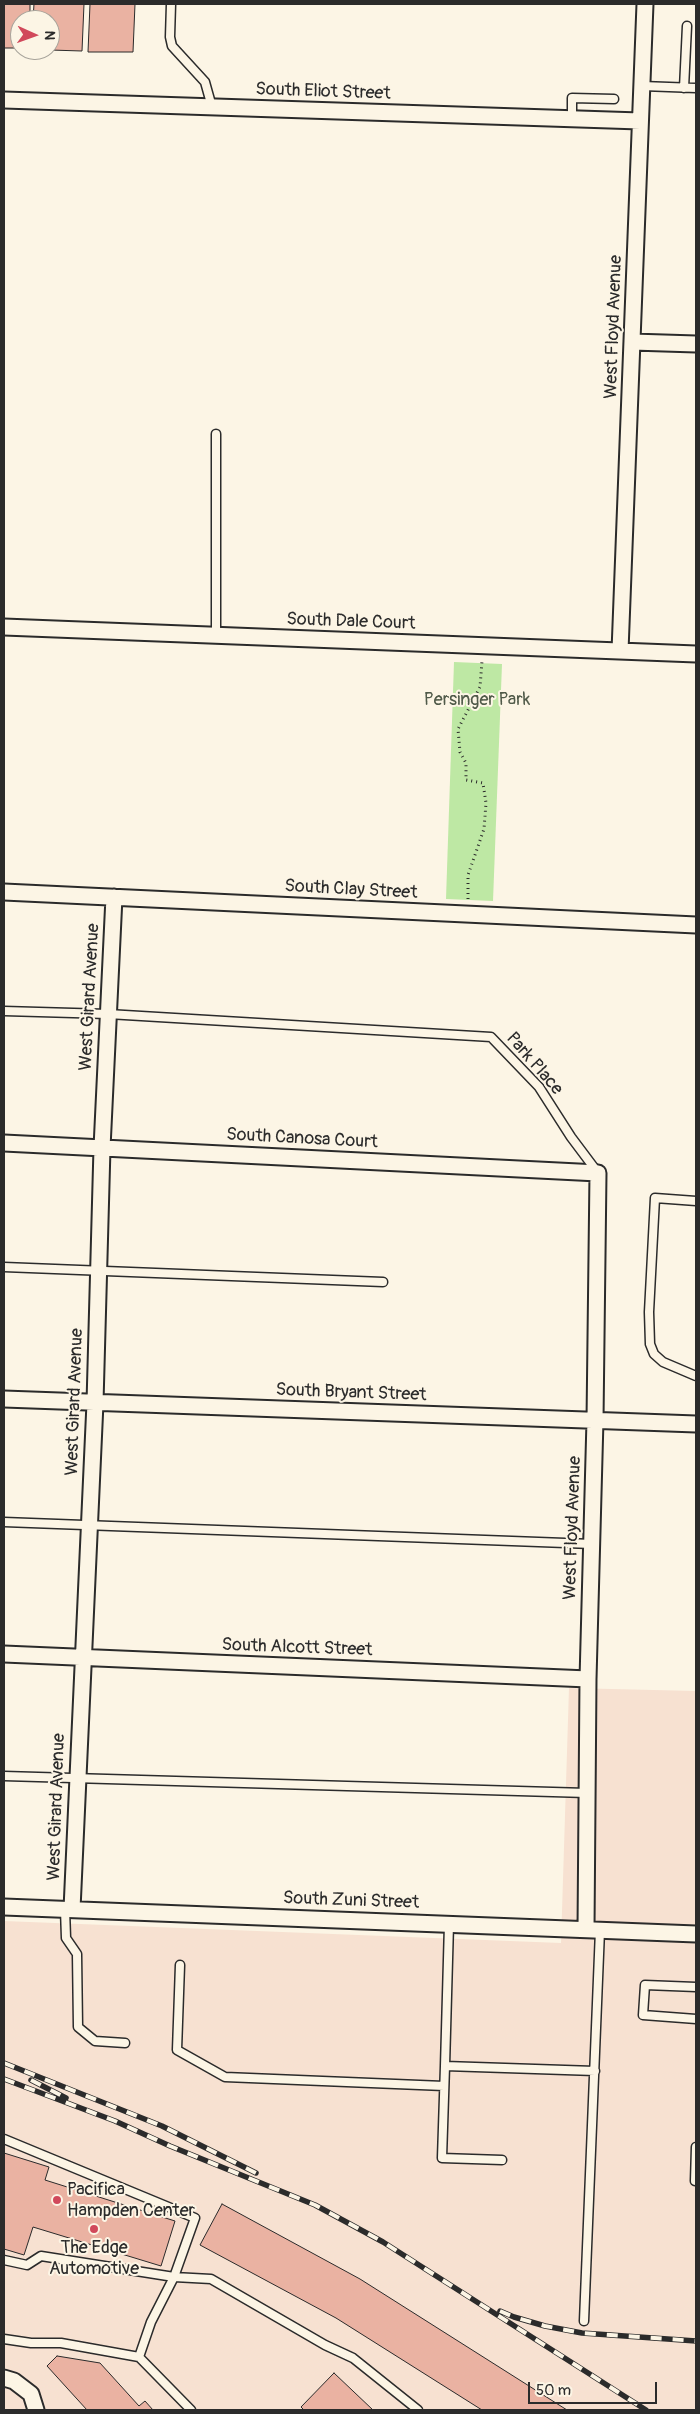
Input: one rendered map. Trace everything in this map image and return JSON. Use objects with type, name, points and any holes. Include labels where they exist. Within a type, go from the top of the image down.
[{"type":"street","name":"West Floyd Avenue","points":[[620,651],[645,4]]},
{"type":"street","name":"South Eliot Street","points":[[4,100],[640,121]]},
{"type":"street","points":[[632,342],[696,344]]},
{"type":"street","name":"South Dale Court","points":[[4,627],[696,654]]},
{"type":"street","name":"South Clay Street","points":[[4,892],[696,925]]},
{"type":"street","name":"West Girard Avenue","points":[[68,1909],[77,1778],[95,1402],[102,1148],[114,897]]},
{"type":"street","name":"South Canosa Court","points":[[4,1143],[598,1172]]},
{"type":"street","name":"West Floyd Avenue","points":[[593,1929],[587,1793],[598,1172]]},
{"type":"street","name":"South Bryant Street","points":[[4,1399],[696,1424]]},
{"type":"street","name":"South Alcott Street","points":[[4,1654],[588,1679]]},
{"type":"street","name":"South Zuni Street","points":[[4,1907],[696,1934]]},
{"type":"street","points":[[4,2378],[14,2381],[31,2394],[36,2410]]},
{"type":"lane","points":[[171,4],[171,42],[178,54],[205,82],[212,107]]},
{"type":"lane","points":[[684,88],[687,26]]},
{"type":"lane","points":[[642,86],[696,88]]},
{"type":"lane","points":[[572,118],[572,98],[614,99]]},
{"type":"lane","points":[[216,434],[216,636]]},
{"type":"lane","points":[[4,1011],[108,1014]]},
{"type":"lane","name":"Park Place","points":[[108,1014],[491,1037],[539,1088],[571,1137],[598,1172]]},
{"type":"lane","points":[[696,1201],[655,1198],[649,1312],[650,1344],[654,1354],[663,1362],[696,1376]]},
{"type":"lane","points":[[4,1267],[383,1282]]},
{"type":"lane","points":[[4,1522],[592,1544]]},
{"type":"lane","points":[[4,1776],[587,1793]]},
{"type":"lane","points":[[68,1909],[66,1938],[77,1954],[78,2027],[95,2041],[125,2043]]},
{"type":"lane","points":[[449,1924],[442,2158],[502,2160]]},
{"type":"lane","points":[[584,2321],[595,2071],[593,1929]]},
{"type":"lane","points":[[180,1965],[177,2050],[225,2077],[444,2086]]},
{"type":"lane","points":[[696,1987],[645,1985],[643,2015],[696,2019]]},
{"type":"lane","points":[[445,2066],[595,2071]]},
{"type":"lane","points":[[4,2139],[195,2218],[174,2277],[151,2322],[139,2357]]},
{"type":"lane","points":[[695,2181],[696,2147]]},
{"type":"lane","points":[[4,2260],[27,2265],[41,2256],[174,2277],[211,2278],[325,2345],[354,2358],[418,2410]]},
{"type":"lane","points":[[4,2339],[31,2343],[61,2343],[139,2357],[191,2410]]},
{"type":"path","points":[[468,914],[468,875],[484,829],[486,804],[483,783],[466,780],[466,763],[460,752],[458,729],[480,687],[483,646]]},
{"type":"shaded area","points":[[569,1688],[696,1691],[696,2410],[4,2410],[4,1921],[561,1943]]},
{"type":"green space","name":"Persinger Park","points":[[454,662],[502,664],[493,901],[446,899]]},
{"type":"building","points":[[4,4],[30,4],[30,10],[10,10],[10,48],[4,48]]},
{"type":"building","points":[[34,4],[84,4],[82,51],[60,50],[60,10],[34,10]]},
{"type":"building","points":[[90,4],[135,4],[133,52],[88,52]]},
{"type":"building","name":"Pacifica Hampden Center","points":[[4,2153],[49,2167],[45,2180],[175,2221],[161,2266],[33,2227],[24,2255],[4,2249]]},
{"type":"building","points":[[222,2204],[360,2279],[567,2410],[482,2410],[336,2318],[200,2245]]},
{"type":"building","points":[[57,2356],[100,2363],[139,2406],[145,2401],[153,2410],[87,2410],[47,2366]]},
{"type":"building","points":[[334,2373],[373,2410],[304,2410],[301,2407]]},
{"type":"railway","points":[[4,2063],[162,2126],[256,2173]]},
{"type":"railway","points":[[4,2079],[115,2121],[170,2146],[315,2205],[383,2242],[646,2410]]},
{"type":"railway","points":[[31,2080],[66,2098]]},
{"type":"railway","points":[[500,2311],[545,2326],[582,2333],[696,2341]]},
{"type":"place","name":"Pacifica Hampden Center","points":[[57,2200]]},
{"type":"place","name":"The Edge Automotive","points":[[94,2229]]}]
